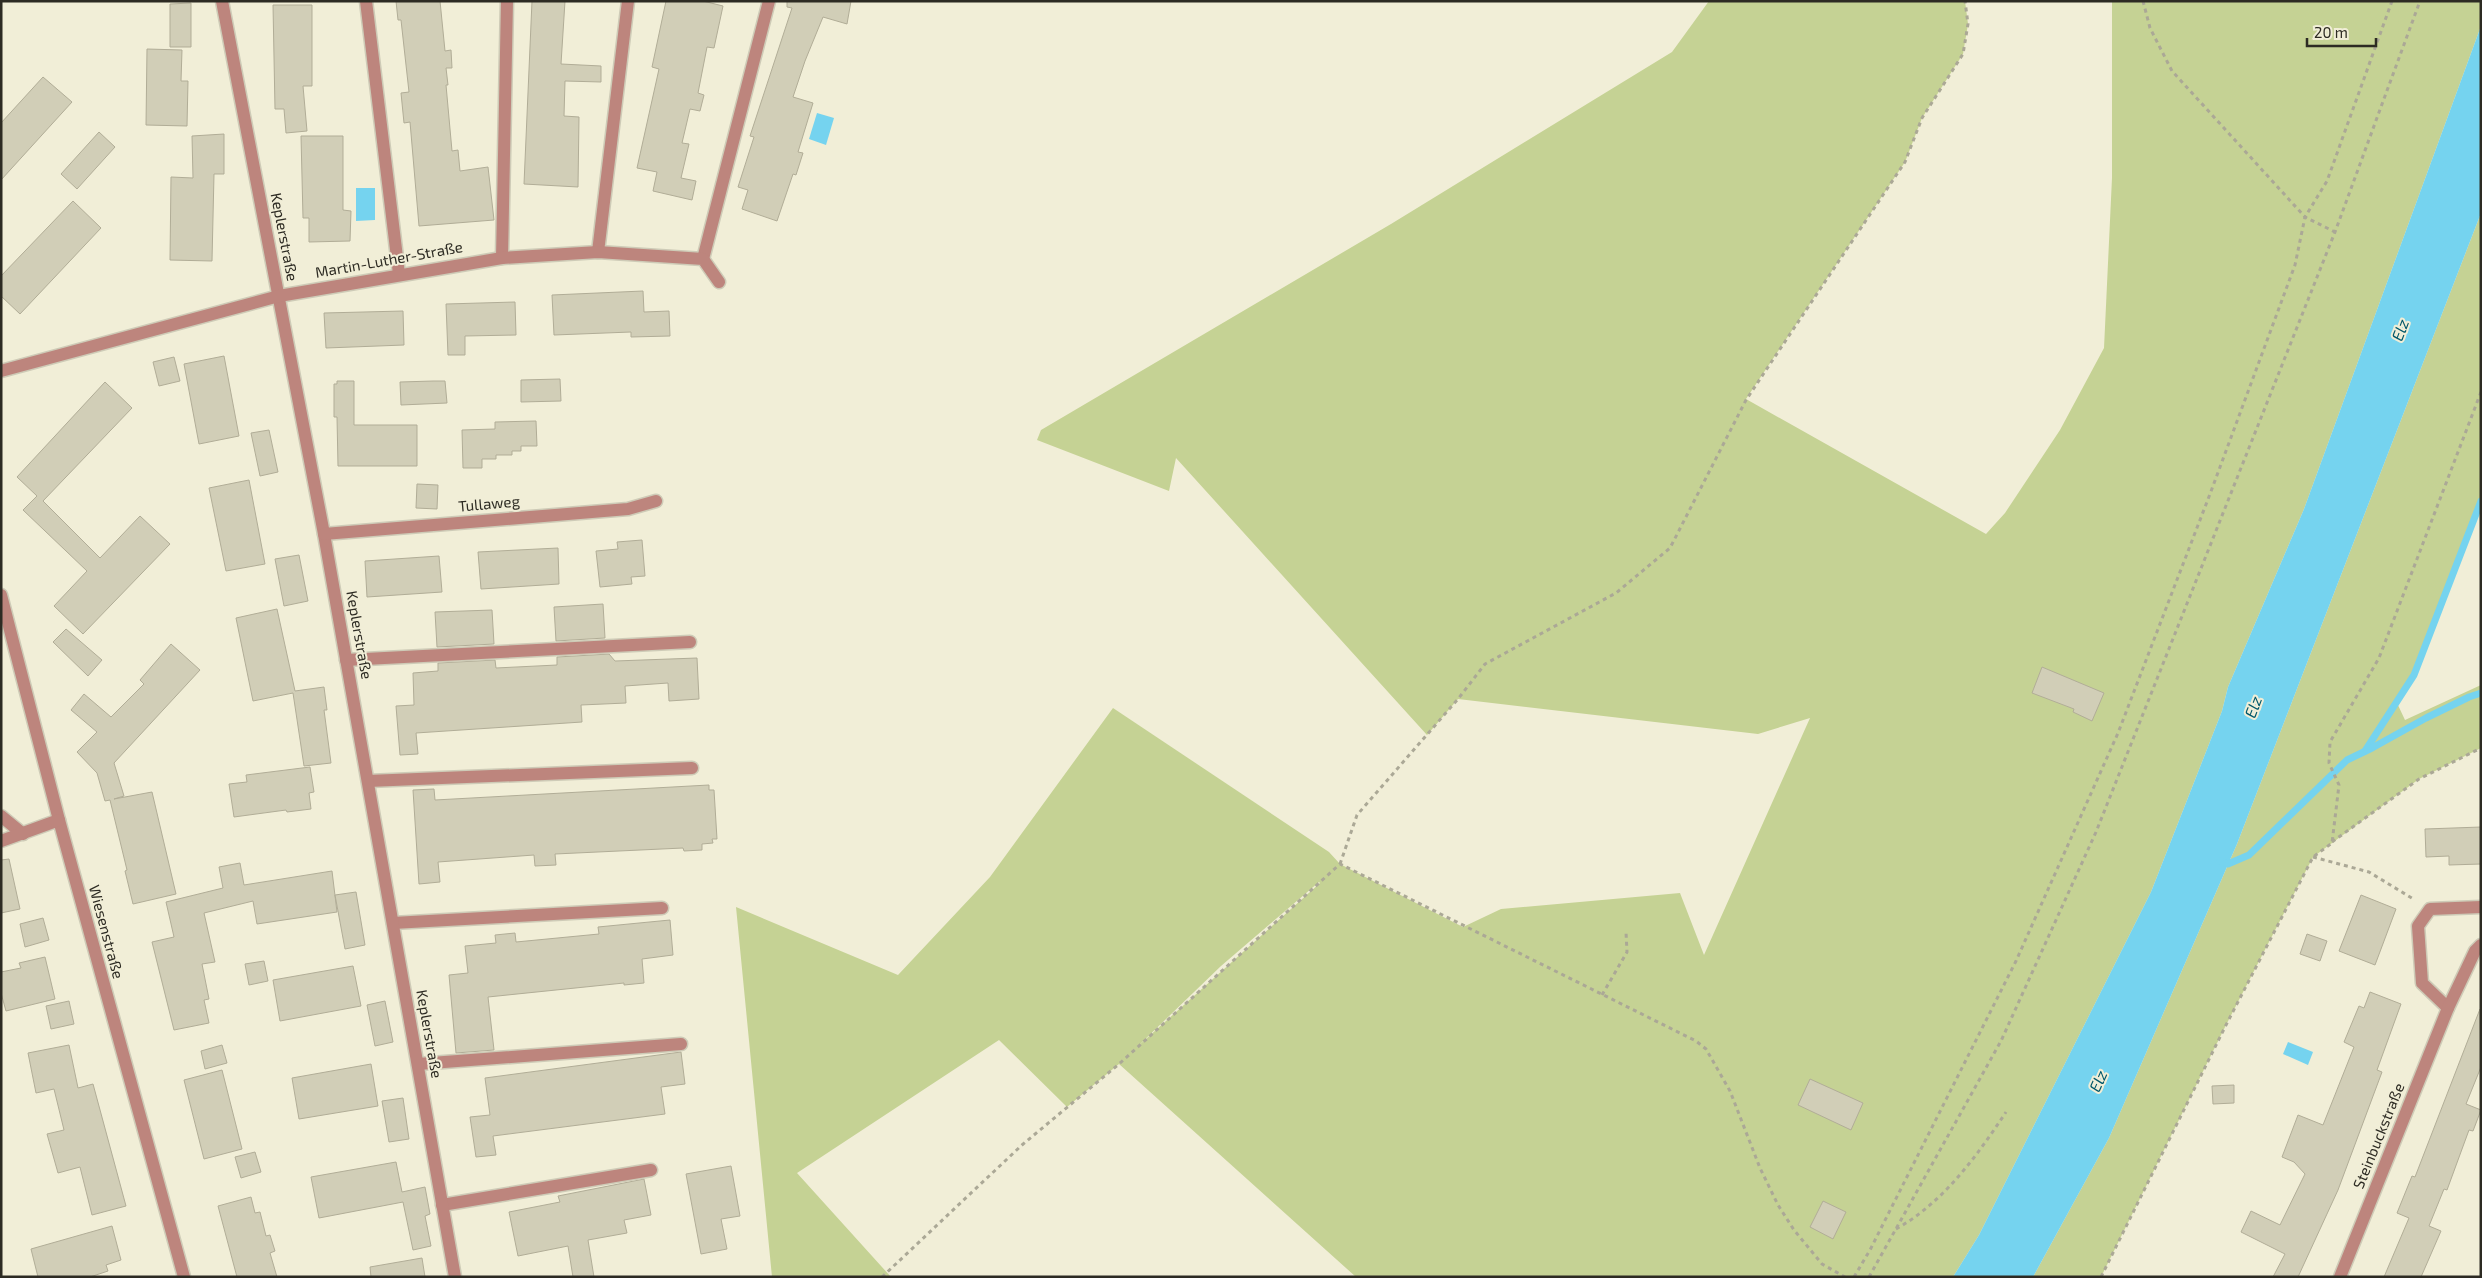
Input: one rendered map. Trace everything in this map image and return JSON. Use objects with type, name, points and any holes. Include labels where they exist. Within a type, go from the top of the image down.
[{"type":"street","name":"Keplerstraße","points":[[222,1],[324,534],[455,1277]]},
{"type":"street","points":[[366,1],[399,274]]},
{"type":"street","points":[[502,258],[507,1]]},
{"type":"street","points":[[598,252],[628,1]]},
{"type":"street","points":[[718,282],[702,259],[770,1]]},
{"type":"street","name":"Martin-Luther-Straße","points":[[1,371],[279,296],[399,274],[502,258],[598,252],[702,259]]},
{"type":"street","name":"Tullaweg","points":[[324,534],[628,509],[656,501]]},
{"type":"street","name":"Wiesenstraße","points":[[1,595],[59,820],[184,1277]]},
{"type":"street","points":[[346,660],[690,642]]},
{"type":"street","points":[[368,781],[692,768]]},
{"type":"street","points":[[1,816],[22,834]]},
{"type":"street","points":[[1,841],[59,820]]},
{"type":"street","points":[[2448,1008],[2422,983],[2418,926],[2430,909],[2481,907]]},
{"type":"street","points":[[393,924],[662,908]]},
{"type":"street","name":"Steinbuckstraße","points":[[2340,1277],[2448,1008],[2475,951],[2481,945]]},
{"type":"street","points":[[418,1064],[681,1044]]},
{"type":"street","points":[[442,1205],[651,1170]]},
{"type":"path","points":[[882,1277],[1022,1145],[1119,1064],[1340,864],[1357,815],[1458,699],[1485,664],[1616,593],[1670,548],[1746,400],[1905,162],[1922,118],[1962,54],[1968,24],[1965,1]]},
{"type":"path","points":[[2143,1],[2150,28],[2172,71],[2306,217],[2334,232]]},
{"type":"path","points":[[1854,1277],[1874,1242],[2016,961],[2118,733],[2210,494],[2295,265],[2306,217],[2327,181],[2392,1]]},
{"type":"path","points":[[1869,1277],[2001,1041],[2096,832],[2334,232],[2420,1]]},
{"type":"path","points":[[2332,843],[2337,811],[2338,781],[2329,763],[2330,742],[2379,658],[2481,392]]},
{"type":"path","points":[[2100,1277],[2226,1025],[2313,857],[2419,779],[2481,748]]},
{"type":"path","points":[[2313,857],[2368,872],[2430,909]]},
{"type":"path","points":[[1340,864],[1696,1041],[1706,1049],[1730,1091],[1760,1168],[1778,1205],[1799,1236],[1822,1264],[1845,1277]]},
{"type":"path","points":[[1602,995],[1627,952],[1626,932]]},
{"type":"path","points":[[1895,1230],[1911,1221],[1928,1207],[1962,1172],[1980,1150],[2006,1112]]},
{"type":"green space","points":[[1709,1],[1965,1],[1968,24],[1963,54],[1922,118],[1905,162],[1746,399],[1986,534],[2005,513],[2060,430],[2104,348],[2112,178],[2112,1],[2481,1],[2481,26],[2304,509],[2228,687],[2222,711],[2151,892],[1979,1235],[1953,1277],[1356,1277],[1119,1064],[1067,1107],[999,1040],[797,1173],[891,1277],[772,1277],[736,907],[898,975],[990,877],[1113,708],[1329,852],[1340,864],[1463,927],[1501,909],[1680,893],[1704,955],[1810,718],[1758,734],[1458,699],[1427,735],[1176,458],[1169,491],[1037,440],[1041,430],[1391,224],[1672,52]],"holes":[[[1320,883],[1137,1047],[1221,966]]]},
{"type":"green space","points":[[2481,213],[2481,501],[2414,675],[2397,703],[2405,720],[2481,685],[2481,748],[2419,779],[2313,857],[2226,1025],[2101,1277],[2033,1277],[2109,1138],[2237,844]]},
{"type":"water","name":"Elz","points":[[2481,26],[2481,213],[2237,844],[2109,1138],[2033,1277],[1953,1277],[1979,1235],[2151,892],[2222,711],[2228,687],[2304,509]]},
{"type":"water","points":[[817,113],[834,118],[826,145],[809,139]]},
{"type":"water","points":[[356,188],[375,188],[375,220],[356,221]]},
{"type":"water","points":[[2288,1042],[2313,1052],[2308,1065],[2283,1054]]},
{"type":"building","points":[[396,1],[440,1],[445,51],[451,50],[452,68],[446,68],[448,85],[446,85],[452,151],[458,150],[460,171],[488,167],[494,220],[419,226],[410,122],[404,123],[401,93],[409,92],[401,20],[398,20]]},
{"type":"building","points":[[532,1],[565,1],[561,64],[601,66],[601,82],[565,81],[564,116],[579,117],[578,187],[524,184]]},
{"type":"building","points":[[666,1],[703,1],[723,6],[714,48],[707,47],[698,93],[704,95],[700,111],[690,109],[682,143],[689,144],[681,178],[696,181],[692,200],[653,191],[657,172],[637,168],[659,69],[652,67]]},
{"type":"building","points":[[787,1],[851,1],[847,24],[823,17],[805,61],[793,97],[813,103],[798,152],[803,153],[796,175],[793,174],[777,221],[742,209],[748,190],[738,187],[754,137],[750,136],[792,8],[787,7]]},
{"type":"building","points":[[191,3],[191,47],[170,47],[170,4]]},
{"type":"building","points":[[273,5],[312,5],[312,86],[303,86],[307,131],[286,133],[284,109],[275,109]]},
{"type":"building","points":[[147,49],[182,50],[181,81],[188,81],[187,126],[146,125]]},
{"type":"building","points":[[43,77],[72,102],[1,180],[1,123]]},
{"type":"building","points":[[99,132],[115,147],[77,189],[61,174]]},
{"type":"building","points":[[224,134],[224,174],[214,174],[212,261],[170,260],[171,177],[193,178],[192,136]]},
{"type":"building","points":[[301,136],[343,136],[343,210],[351,211],[350,241],[309,242],[309,218],[303,218]]},
{"type":"building","points":[[73,201],[101,228],[20,314],[1,296],[1,276]]},
{"type":"building","points":[[643,291],[644,312],[669,311],[670,336],[631,337],[631,332],[554,335],[552,295]]},
{"type":"building","points":[[515,302],[516,335],[465,336],[465,355],[448,355],[446,304]]},
{"type":"building","points":[[403,311],[404,345],[326,348],[324,313]]},
{"type":"building","points":[[224,356],[239,436],[199,444],[184,364]]},
{"type":"building","points":[[174,357],[180,381],[159,386],[153,362]]},
{"type":"building","points":[[560,379],[561,401],[521,402],[521,380]]},
{"type":"building","points":[[337,381],[354,381],[354,425],[417,425],[417,466],[338,466],[337,417],[334,417],[334,384],[337,384]]},
{"type":"building","points":[[445,381],[447,403],[401,405],[400,382]]},
{"type":"building","points":[[105,382],[132,408],[43,501],[100,558],[140,516],[170,544],[83,634],[54,606],[87,571],[23,510],[37,496],[17,477]]},
{"type":"building","points":[[536,421],[537,446],[521,446],[521,451],[512,451],[512,455],[496,455],[496,459],[482,459],[482,468],[463,468],[462,430],[495,429],[495,422]]},
{"type":"building","points":[[269,430],[278,472],[260,476],[251,433]]},
{"type":"building","points":[[249,480],[265,564],[226,571],[209,488]]},
{"type":"building","points":[[417,484],[438,485],[437,509],[416,508]]},
{"type":"building","points":[[642,540],[645,576],[631,577],[632,584],[600,587],[596,551],[618,549],[617,542]]},
{"type":"building","points":[[558,548],[559,584],[481,589],[478,552]]},
{"type":"building","points":[[299,555],[308,601],[284,606],[275,559]]},
{"type":"building","points":[[439,556],[442,592],[367,597],[365,561]]},
{"type":"building","points":[[603,604],[605,638],[556,641],[554,607]]},
{"type":"building","points":[[277,609],[295,691],[324,687],[327,710],[324,710],[331,763],[304,766],[293,693],[253,701],[236,618]]},
{"type":"building","points":[[492,610],[494,644],[437,647],[435,612]]},
{"type":"building","points":[[66,629],[102,660],[88,676],[53,642]]},
{"type":"building","points":[[171,644],[200,670],[114,763],[124,796],[114,799],[152,792],[176,894],[133,904],[110,800],[105,801],[97,773],[77,752],[97,732],[71,710],[84,694],[111,717],[144,684],[140,680]]},
{"type":"building","points":[[609,654],[615,661],[697,658],[699,699],[669,701],[668,683],[625,686],[626,703],[581,705],[582,722],[416,733],[418,754],[400,755],[396,706],[414,705],[413,673],[438,671],[438,663],[495,660],[496,668],[557,665],[557,657]]},
{"type":"building","points":[[2042,667],[2104,693],[2092,721],[2073,712],[2074,709],[2032,693]]},
{"type":"building","points":[[310,767],[314,792],[309,793],[311,809],[287,812],[286,810],[234,817],[229,784],[247,782],[246,775]]},
{"type":"building","points":[[709,785],[709,790],[714,790],[717,839],[712,839],[713,843],[702,844],[702,850],[684,851],[683,848],[555,854],[556,865],[535,866],[534,855],[438,862],[440,882],[419,884],[413,790],[434,789],[435,800]]},
{"type":"building","points":[[2481,827],[2481,864],[2449,865],[2449,856],[2426,857],[2425,829]]},
{"type":"building","points":[[9,859],[20,909],[1,913],[1,860]]},
{"type":"building","points":[[240,863],[244,885],[332,871],[337,912],[257,924],[253,901],[204,913],[215,962],[202,964],[209,999],[204,1000],[209,1023],[174,1030],[152,942],[174,937],[166,902],[223,888],[219,867]]},
{"type":"building","points":[[356,892],[365,945],[345,949],[335,895]]},
{"type":"building","points":[[2361,895],[2396,909],[2375,965],[2339,951]]},
{"type":"building","points":[[43,918],[49,940],[25,947],[20,924]]},
{"type":"building","points":[[670,920],[673,955],[642,959],[644,983],[624,985],[624,983],[488,997],[494,1050],[456,1053],[449,975],[468,973],[465,946],[496,943],[495,935],[515,933],[516,942],[599,934],[598,927]]},
{"type":"building","points":[[2307,934],[2327,941],[2320,961],[2300,954]]},
{"type":"building","points":[[45,957],[55,999],[6,1011],[1,993],[1,972],[21,968],[19,963]]},
{"type":"building","points":[[264,961],[268,981],[249,985],[245,964]]},
{"type":"building","points":[[353,966],[361,1006],[280,1021],[273,980]]},
{"type":"building","points":[[2370,992],[2401,1004],[2377,1070],[2382,1072],[2338,1190],[2298,1277],[2273,1277],[2285,1254],[2241,1232],[2251,1211],[2280,1225],[2305,1174],[2294,1162],[2282,1157],[2298,1115],[2323,1125],[2354,1047],[2344,1042],[2359,1006],[2364,1008]]},
{"type":"building","points":[[69,1001],[74,1024],[51,1029],[46,1006]]},
{"type":"building","points":[[385,1001],[393,1042],[375,1046],[367,1005]]},
{"type":"building","points":[[2480,1009],[2481,1067],[2466,1104],[2481,1110],[2473,1131],[2469,1130],[2447,1190],[2444,1189],[2429,1226],[2441,1231],[2421,1277],[2384,1277],[2409,1218],[2397,1213],[2412,1176],[2415,1177]]},
{"type":"building","points":[[69,1045],[78,1088],[93,1084],[126,1206],[92,1215],[80,1167],[58,1173],[47,1134],[64,1130],[54,1089],[36,1093],[28,1053]]},
{"type":"building","points":[[222,1045],[227,1063],[205,1069],[201,1051]]},
{"type":"building","points":[[681,1052],[685,1084],[661,1087],[665,1114],[493,1136],[496,1155],[476,1157],[470,1117],[490,1115],[485,1078]]},
{"type":"building","points":[[371,1064],[378,1106],[299,1119],[292,1078]]},
{"type":"building","points":[[222,1070],[242,1149],[204,1159],[184,1080]]},
{"type":"building","points":[[1810,1079],[1863,1103],[1851,1130],[1798,1105]]},
{"type":"building","points":[[2234,1085],[2234,1103],[2213,1104],[2212,1086]]},
{"type":"building","points":[[403,1098],[409,1139],[389,1142],[382,1101]]},
{"type":"building","points":[[255,1152],[261,1172],[241,1178],[235,1157]]},
{"type":"building","points":[[396,1162],[402,1192],[425,1187],[430,1214],[425,1216],[431,1246],[413,1250],[403,1202],[319,1218],[311,1177]]},
{"type":"building","points":[[731,1166],[740,1216],[721,1219],[727,1249],[701,1254],[686,1174]]},
{"type":"building","points":[[644,1179],[651,1215],[624,1220],[627,1233],[588,1240],[594,1277],[573,1277],[568,1246],[518,1256],[509,1212],[560,1202],[558,1196]]},
{"type":"building","points":[[251,1197],[255,1213],[260,1212],[266,1236],[270,1235],[275,1251],[270,1253],[277,1277],[237,1277],[218,1206]]},
{"type":"building","points":[[1823,1201],[1846,1212],[1833,1239],[1810,1227]]},
{"type":"building","points":[[112,1226],[121,1260],[106,1265],[108,1271],[90,1277],[38,1277],[31,1249]]},
{"type":"building","points":[[422,1258],[425,1277],[371,1277],[370,1267]]},
{"type":"waterway","points":[[2365,751],[2414,675],[2481,501]]},
{"type":"waterway","points":[[2220,861],[2228,864],[2249,855],[2347,760],[2426,718],[2481,693]]}]
